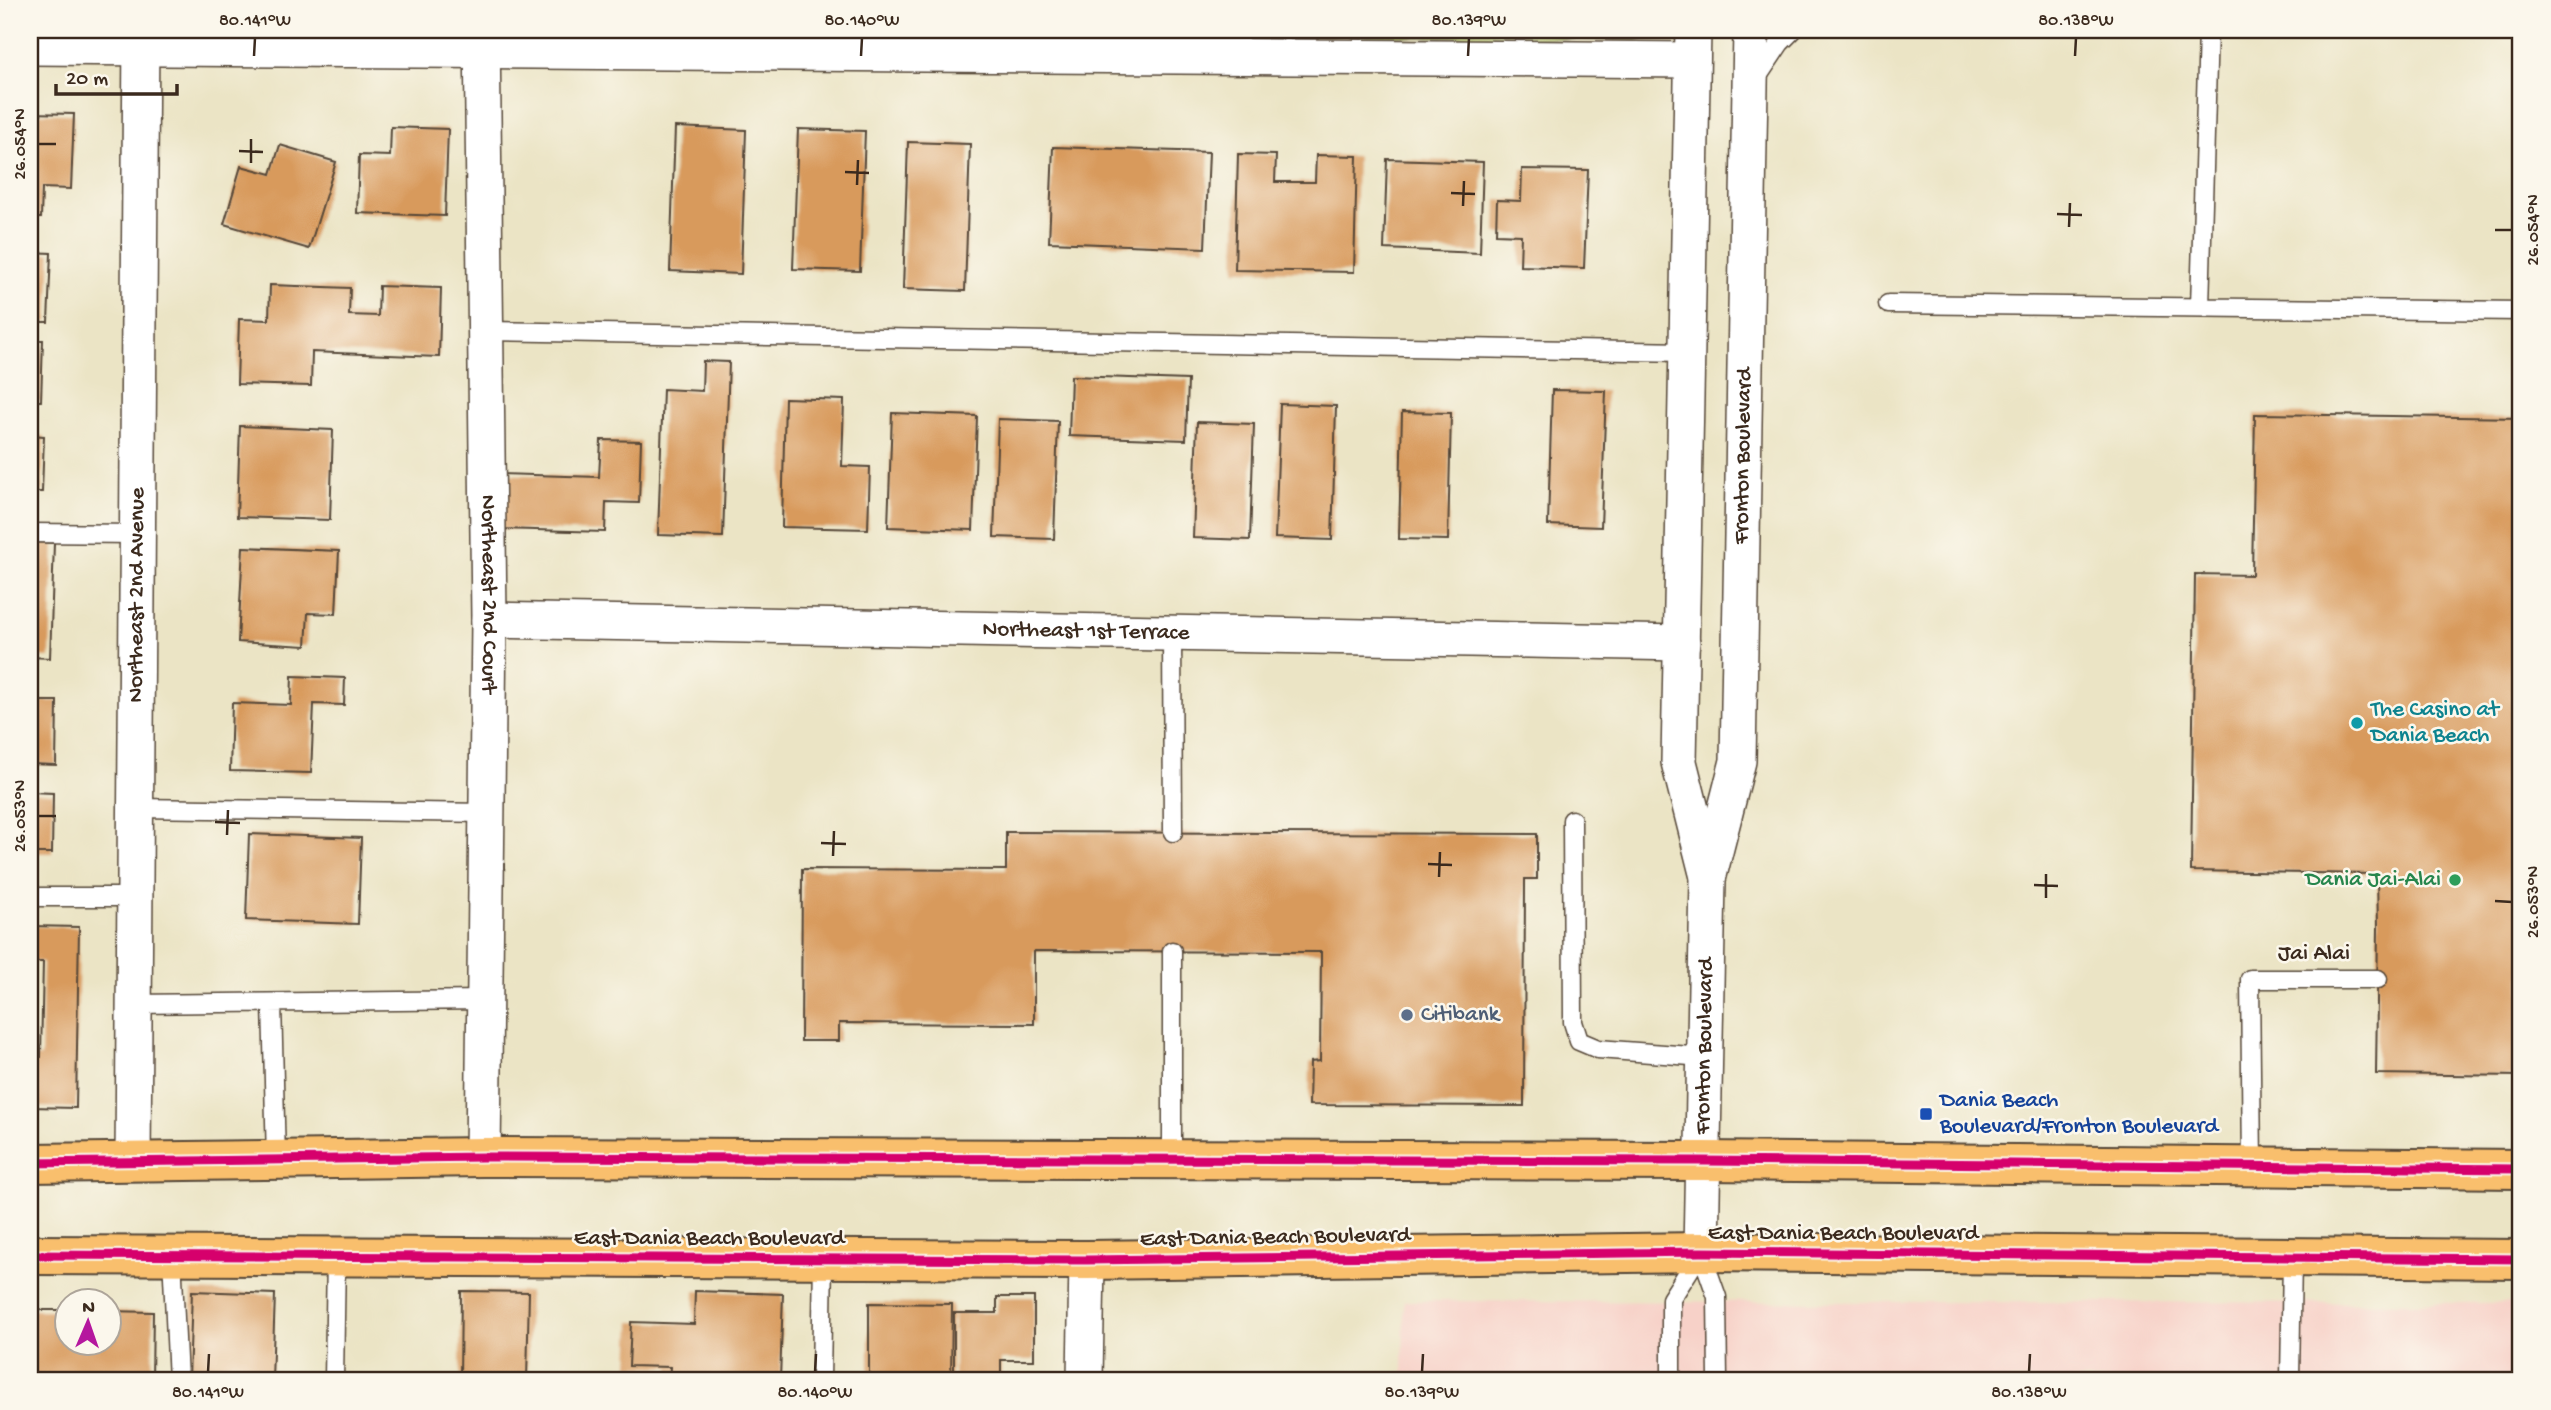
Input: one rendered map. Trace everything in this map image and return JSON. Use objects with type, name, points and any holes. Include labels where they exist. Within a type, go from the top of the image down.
[{"type":"main road","points":[[30,1163],[483,1157],[1702,1161],[2521,1169]]},
{"type":"main road","name":"East Dania Beach Boulevard","points":[[30,1255],[1087,1260],[1701,1252],[2521,1259]]},
{"type":"street","name":"Fronton Boulevard","points":[[1701,1252],[1708,879],[1738,761],[1751,30]]},
{"type":"street","points":[[30,47],[141,38],[1693,45]]},
{"type":"street","name":"Northeast 2nd Avenue","points":[[132,1162],[141,38]]},
{"type":"street","name":"Northeast 2nd Court","points":[[482,41],[489,620],[483,1157]]},
{"type":"street","name":"Fronton Boulevard","points":[[1693,45],[1679,762],[1708,879]]},
{"type":"street","name":"Northeast 1st Terrace","points":[[489,620],[1682,643]]},
{"type":"street","points":[[1085,1380],[1087,1260]]},
{"type":"lane","points":[[1750,88],[1780,43],[1793,30]]},
{"type":"lane","points":[[2200,307],[2208,30]]},
{"type":"lane","points":[[1888,304],[2521,311]]},
{"type":"lane","points":[[485,331],[1687,352]]},
{"type":"lane","points":[[30,533],[137,534]]},
{"type":"lane","points":[[1172,633],[1173,832]]},
{"type":"lane","points":[[135,808],[487,813]]},
{"type":"lane","points":[[1572,820],[1573,1023],[1579,1041],[1598,1049],[1704,1057]]},
{"type":"lane","points":[[30,897],[134,897]]},
{"type":"lane","points":[[1172,951],[1172,1160]]},
{"type":"lane","name":"Jai Alai","points":[[2252,1166],[2250,979],[2378,979]]},
{"type":"lane","points":[[134,1004],[485,1000]]},
{"type":"lane","points":[[272,1003],[276,1160]]},
{"type":"lane","points":[[1671,1380],[1671,1299],[1701,1252]]},
{"type":"lane","points":[[1701,1252],[1717,1297],[1718,1380]]},
{"type":"lane","points":[[172,1256],[178,1380]]},
{"type":"lane","points":[[334,1380],[335,1256]]},
{"type":"lane","points":[[2290,1380],[2292,1257]]},
{"type":"lane","points":[[821,1380],[823,1258]]},
{"type":"shaded area","points":[[1404,1301],[2521,1303],[2521,1380],[1403,1380]]},
{"type":"green space","points":[[963,30],[1659,30],[1637,40]]},
{"type":"building","points":[[30,113],[74,114],[71,189],[42,188],[41,218],[30,218]]},
{"type":"building","points":[[391,127],[448,129],[445,216],[357,213],[359,155],[390,156]]},
{"type":"building","points":[[675,127],[746,130],[741,274],[670,271]]},
{"type":"building","points":[[798,129],[865,131],[860,271],[793,269]]},
{"type":"building","points":[[908,142],[970,144],[965,291],[903,289]]},
{"type":"building","points":[[280,145],[336,162],[309,249],[224,224],[241,166],[271,174]]},
{"type":"building","points":[[1053,147],[1209,152],[1205,248],[1049,242]]},
{"type":"building","points":[[1238,154],[1276,155],[1275,182],[1315,182],[1316,155],[1357,156],[1354,272],[1235,270]]},
{"type":"building","points":[[1387,159],[1483,162],[1480,253],[1384,249]]},
{"type":"building","points":[[1522,169],[1588,170],[1584,268],[1520,266],[1521,235],[1496,234],[1497,200],[1521,201]]},
{"type":"building","points":[[30,252],[51,253],[48,322],[30,322]]},
{"type":"building","points":[[270,285],[350,288],[349,315],[378,316],[379,286],[441,288],[439,357],[312,352],[311,386],[237,384],[239,319],[269,320]]},
{"type":"building","points":[[30,340],[43,340],[41,401],[30,401]]},
{"type":"building","points":[[703,361],[729,362],[723,537],[658,535],[663,389],[702,391]]},
{"type":"building","points":[[1071,376],[1188,380],[1186,440],[1069,436]]},
{"type":"building","points":[[1552,390],[1606,391],[1601,527],[1548,525]]},
{"type":"building","points":[[785,398],[844,400],[842,466],[870,467],[868,529],[782,527]]},
{"type":"building","points":[[1280,404],[1336,406],[1332,540],[1275,538]]},
{"type":"building","points":[[1402,412],[1451,413],[1448,540],[1399,539]]},
{"type":"building","points":[[892,413],[977,416],[973,530],[888,527]]},
{"type":"building","name":"The Casino at Dania Beach","points":[[2255,414],[2521,418],[2521,1076],[2376,1074],[2377,874],[2191,871],[2195,574],[2252,575]]},
{"type":"building","points":[[998,419],[1058,421],[1054,539],[994,537]]},
{"type":"building","points":[[1197,422],[1254,424],[1250,540],[1193,538]]},
{"type":"building","points":[[240,426],[333,430],[330,520],[237,517]]},
{"type":"building","points":[[30,435],[44,436],[42,492],[30,492]]},
{"type":"building","points":[[601,440],[641,441],[639,503],[606,502],[605,532],[496,529],[497,474],[599,477]]},
{"type":"building","points":[[30,542],[54,543],[50,658],[30,657]]},
{"type":"building","points":[[243,547],[339,551],[336,614],[308,613],[306,646],[238,642]]},
{"type":"building","points":[[292,676],[345,678],[344,705],[314,704],[311,773],[230,771],[232,703],[291,705]]},
{"type":"building","points":[[30,701],[57,701],[56,765],[30,764]]},
{"type":"building","points":[[30,792],[53,793],[52,853],[30,853]]},
{"type":"building","points":[[1006,832],[1537,834],[1537,879],[1525,879],[1524,1106],[1309,1105],[1310,1062],[1320,1061],[1321,952],[1034,951],[1034,1024],[839,1023],[839,1041],[801,1041],[802,869],[1006,870]]},
{"type":"building","points":[[249,834],[361,838],[358,924],[246,920]]},
{"type":"building","points":[[30,926],[79,927],[76,1108],[30,1107],[30,1057],[41,1057],[43,962],[30,962]]},
{"type":"building","points":[[192,1291],[275,1294],[272,1380],[189,1380]]},
{"type":"building","points":[[461,1291],[529,1292],[527,1380],[460,1380]]},
{"type":"building","points":[[695,1291],[783,1294],[780,1380],[669,1380],[670,1367],[629,1366],[631,1322],[694,1324]]},
{"type":"building","points":[[997,1297],[1034,1297],[1034,1360],[1001,1360],[1001,1380],[954,1380],[954,1313],[997,1313]]},
{"type":"building","points":[[869,1303],[952,1304],[951,1380],[869,1380]]},
{"type":"building","points":[[30,1310],[52,1310],[52,1358],[122,1358],[122,1311],[153,1312],[152,1380],[30,1380]]},
{"type":"cycle path","points":[[30,1163],[483,1157],[1702,1161],[2521,1169]]},
{"type":"cycle path","points":[[30,1255],[1087,1260],[1701,1252],[2521,1259]]},
{"type":"place","name":"The Casino at Dania Beach","points":[[2357,723]]},
{"type":"place","name":"Dania Jai-Alai","points":[[2455,880]]},
{"type":"place","name":"Citibank","points":[[1407,1015]]},
{"type":"place","name":"Dania Beach Boulevard/Fronton Boulevard","points":[[1926,1114]]}]
